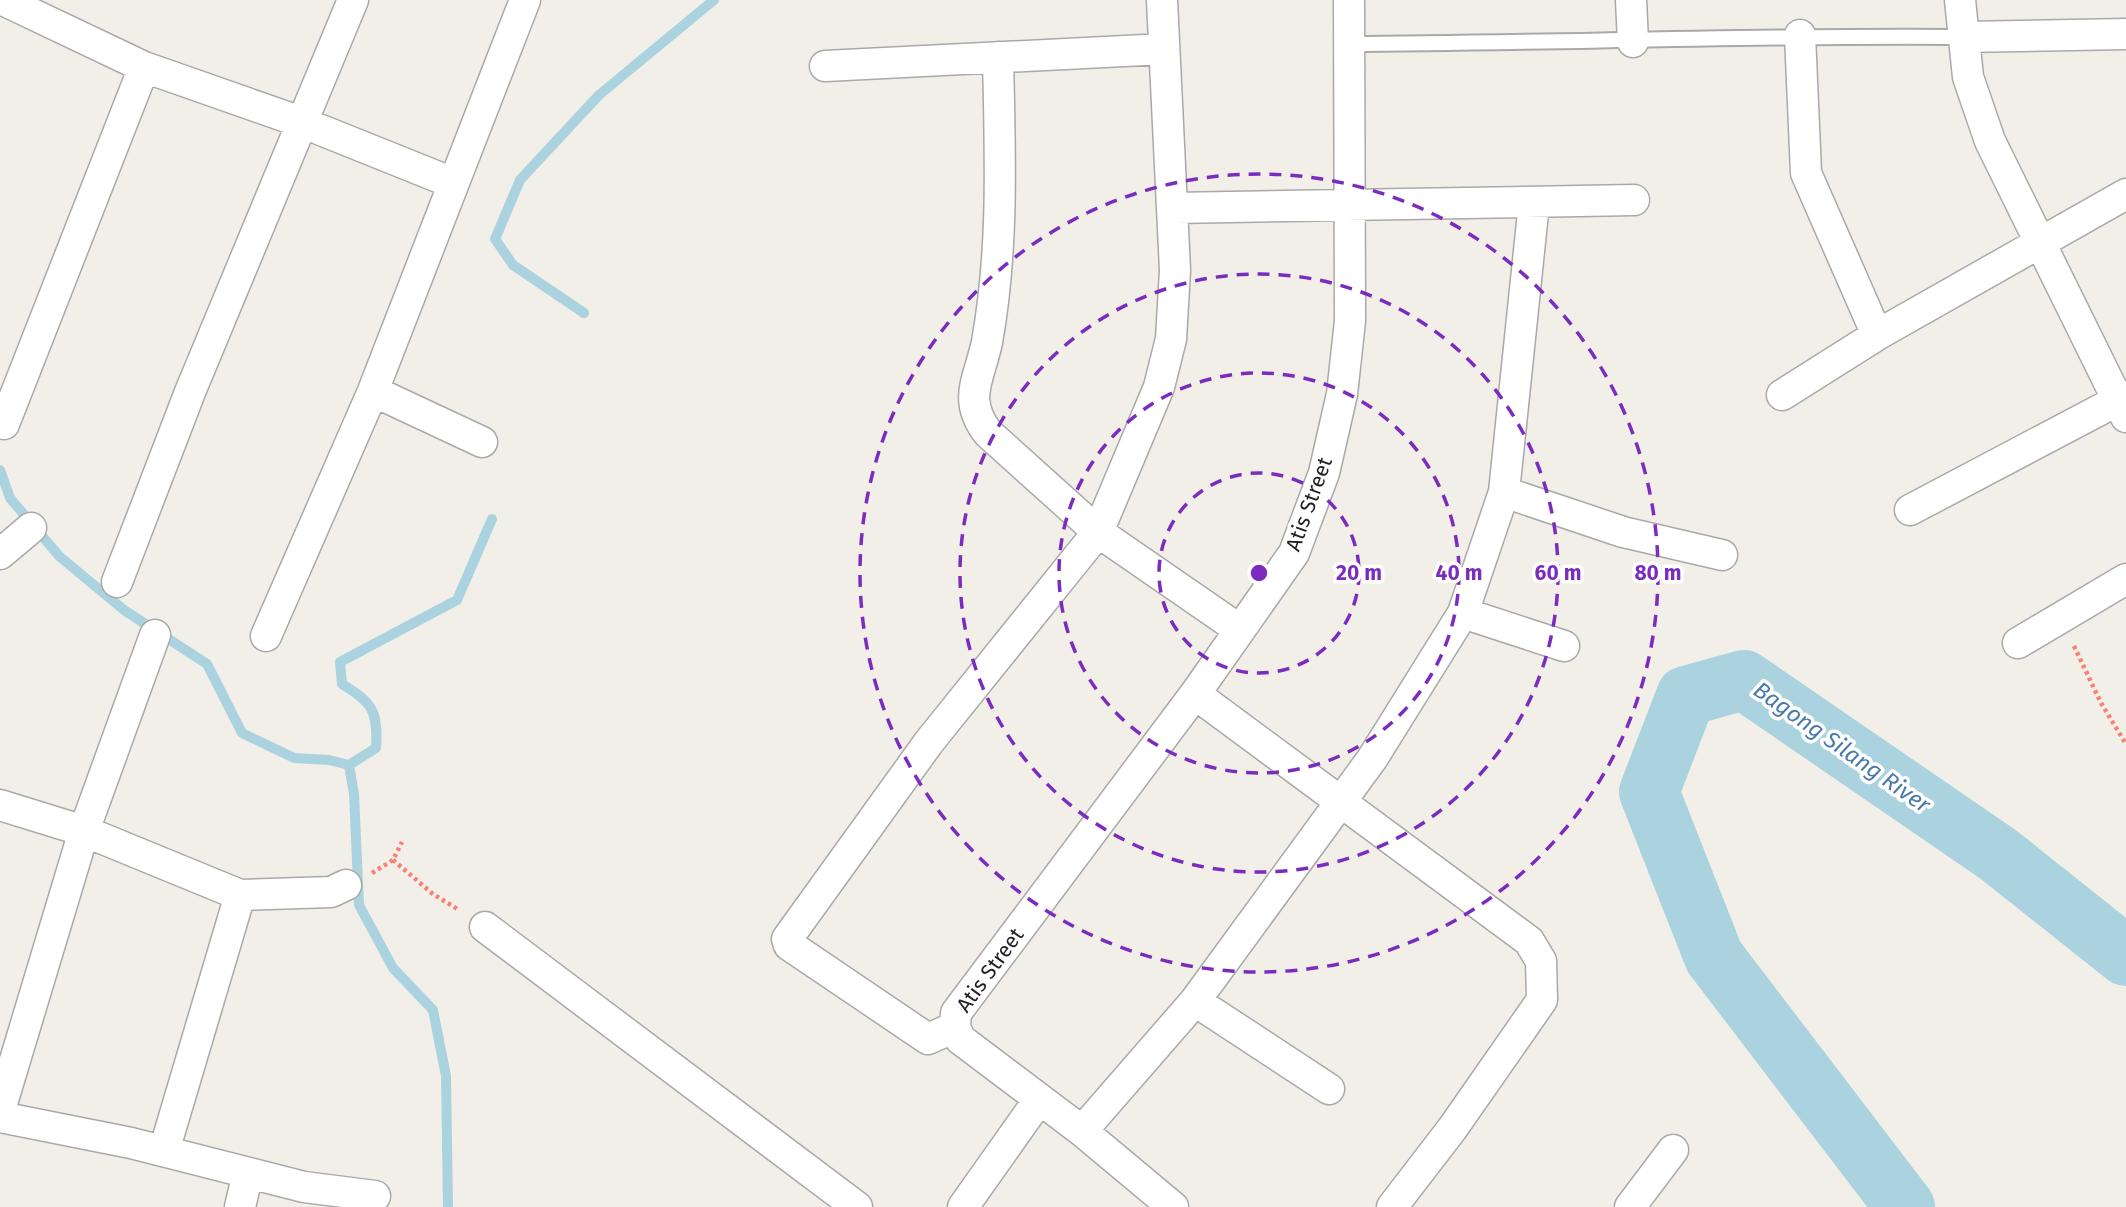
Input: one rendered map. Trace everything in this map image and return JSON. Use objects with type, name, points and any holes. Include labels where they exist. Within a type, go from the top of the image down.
[{"type":"street","points":[[3,0],[144,67],[301,122],[453,183]]},
{"type":"street","points":[[117,582],[190,392],[353,0]]},
{"type":"street","points":[[266,636],[373,391],[524,0]]},
{"type":"street","points":[[1162,0],[1174,208],[1171,339],[1159,387],[1098,532],[929,742],[787,939],[789,945],[928,1039],[954,1027],[960,1039],[1038,1101],[1082,1131],[1166,1205]]},
{"type":"street","name":"Atis Street","points":[[954,1027],[956,1013],[1195,694],[1294,553],[1324,473],[1342,394],[1350,321],[1349,0]]},
{"type":"street","points":[[1631,0],[1633,42]]},
{"type":"street","points":[[1910,509],[2123,405],[1990,141],[1968,77],[1960,0]]},
{"type":"street","points":[[1963,37],[2126,34]]},
{"type":"street","points":[[1800,35],[1806,173],[1877,335]]},
{"type":"street","points":[[825,66],[1164,49]]},
{"type":"street","points":[[998,57],[1002,209],[995,295],[972,399],[976,417],[988,433],[1098,532],[1240,630]]},
{"type":"street","points":[[4,424],[144,67]]},
{"type":"street","points":[[1782,396],[1877,335],[2126,194]]},
{"type":"street","points":[[1174,208],[1634,200]]},
{"type":"street","points":[[1082,1131],[1195,1001],[1372,759],[1463,613],[1504,492],[1534,203]]},
{"type":"street","points":[[373,391],[482,443]]},
{"type":"street","points":[[1504,492],[1623,532],[1722,555]]},
{"type":"street","points":[[0,554],[31,528]]},
{"type":"street","points":[[2018,643],[2126,579]]},
{"type":"street","points":[[1463,613],[1564,646]]},
{"type":"street","points":[[0,1110],[84,831],[155,635]]},
{"type":"street","points":[[1195,694],[1530,941],[1541,961],[1542,1000],[1392,1207]]},
{"type":"street","points":[[0,805],[84,831],[240,895],[331,892],[355,881]]},
{"type":"street","points":[[164,1152],[240,895]]},
{"type":"street","points":[[485,927],[857,1207]]},
{"type":"street","points":[[1195,1001],[1329,1089]]},
{"type":"street","points":[[963,1207],[1038,1101]]},
{"type":"street","points":[[0,1117],[164,1152],[304,1186],[375,1196]]},
{"type":"street","points":[[1630,1207],[1673,1150]]},
{"type":"street","points":[[240,1207],[248,1174]]},
{"type":"lane","points":[[1349,44],[1633,42],[1800,35],[1963,37]]},
{"type":"path","points":[[2061,618],[2101,703],[2126,744]]},
{"type":"path","points":[[355,881],[393,860],[402,842]]},
{"type":"path","points":[[393,860],[433,894],[485,927]]},
{"type":"waterway","points":[[584,313],[513,265],[495,239],[520,180],[599,95],[714,0]]},
{"type":"waterway","points":[[0,470],[10,498],[59,556],[124,610],[207,664],[242,733],[294,758],[329,760],[349,765],[376,748],[376,725],[367,703],[342,684],[340,662],[457,600],[492,519]]},
{"type":"waterway","name":"Bagong Silang River","points":[[1905,1207],[1714,957],[1649,792],[1686,696],[1744,680],[1999,855],[2126,956]]},
{"type":"waterway","points":[[349,765],[354,794],[359,905],[393,968],[433,1010],[446,1076],[448,1207]]}]
